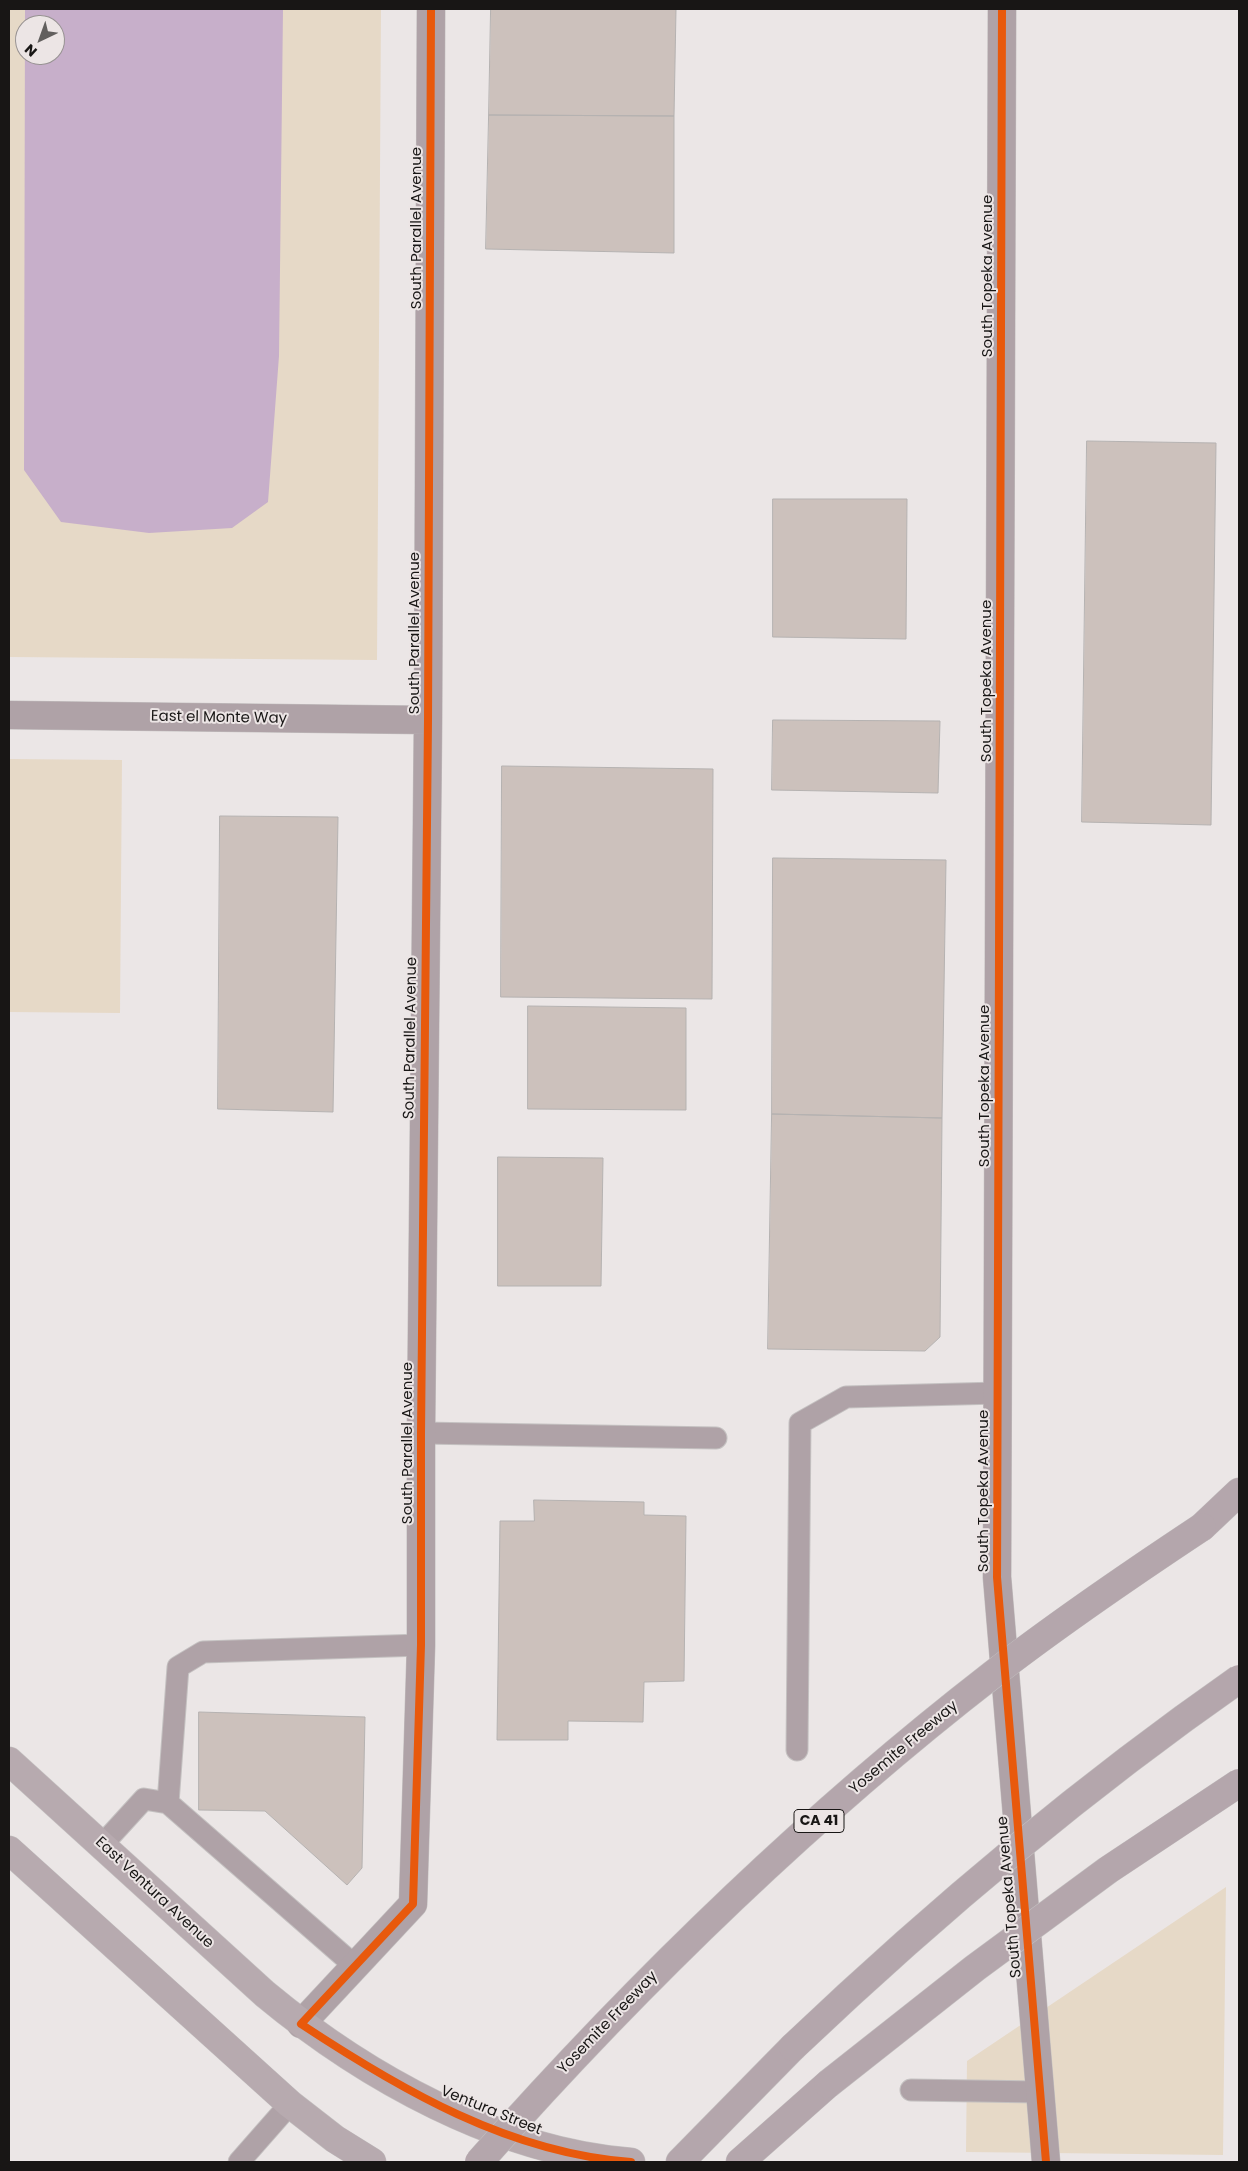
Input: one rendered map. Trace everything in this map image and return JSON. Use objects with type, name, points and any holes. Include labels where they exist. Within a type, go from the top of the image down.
[{"type":"highway","points":[[1202,1527],[1239,1492]]},
{"type":"highway","name":"Yosemite Freeway","points":[[478,2162],[577,2053],[687,1943],[751,1882],[864,1781],[993,1674],[1122,1580],[1239,1504]]},
{"type":"highway","points":[[680,2162],[793,2047],[879,1966],[970,1886],[1105,1778],[1187,1715],[1239,1679]]},
{"type":"highway","points":[[740,2162],[828,2084],[975,1968],[1108,1870],[1239,1783]]},
{"type":"main road","name":"East Ventura Avenue","points":[[9,1761],[228,1961],[301,2024]]},
{"type":"main road","points":[[9,1850],[290,2104],[335,2139],[372,2162]]},
{"type":"main road","name":"Ventura Street","points":[[301,2024],[344,2052],[456,2114],[546,2147],[602,2161],[631,2162]]},
{"type":"street","name":"South Parallel Avenue","points":[[301,2024],[413,1904],[421,1645],[431,9]]},
{"type":"street","name":"South Topeka Avenue","points":[[1002,9],[997,1576],[1046,2162]]},
{"type":"street","name":"East el Monte Way","points":[[9,715],[428,720]]},
{"type":"lane","points":[[798,1750],[800,1423],[846,1397],[998,1393]]},
{"type":"lane","points":[[421,1433],[716,1438]]},
{"type":"lane","points":[[168,1803],[178,1667],[203,1652],[421,1645]]},
{"type":"lane","points":[[102,1845],[144,1799],[168,1803],[355,1966]]},
{"type":"lane","points":[[911,2090],[1040,2092]]},
{"type":"lane","points":[[239,2162],[290,2104]]},
{"type":"shaded area","points":[[9,9],[381,9],[377,660],[9,657]]},
{"type":"shaded area","points":[[25,9],[283,9],[279,356],[268,502],[232,528],[149,533],[61,522],[24,470],[25,65],[65,65],[65,15],[25,15]]},
{"type":"shaded area","points":[[9,759],[122,760],[120,1013],[9,1012]]},
{"type":"shaded area","points":[[1226,1887],[1223,2155],[966,2152],[967,2061]]},
{"type":"building","points":[[491,9],[676,9],[674,116],[489,115]]},
{"type":"building","points":[[489,115],[674,116],[674,253],[486,249]]},
{"type":"building","points":[[1087,441],[1216,443],[1211,825],[1082,822]]},
{"type":"building","points":[[773,499],[907,499],[906,639],[773,637]]},
{"type":"building","points":[[773,720],[940,721],[938,793],[772,790]]},
{"type":"building","points":[[502,766],[713,769],[712,999],[501,997]]},
{"type":"building","points":[[220,816],[338,817],[333,1112],[218,1109]]},
{"type":"building","points":[[773,858],[946,860],[942,1118],[772,1114]]},
{"type":"building","points":[[528,1006],[686,1008],[686,1110],[528,1109]]},
{"type":"building","points":[[772,1114],[942,1118],[940,1337],[925,1351],[768,1349]]},
{"type":"building","points":[[498,1157],[603,1158],[601,1286],[498,1286]]},
{"type":"building","points":[[534,1500],[644,1502],[644,1515],[686,1516],[684,1681],[644,1682],[643,1722],[568,1721],[568,1740],[497,1740],[500,1521],[534,1521]]},
{"type":"building","points":[[199,1712],[365,1717],[362,1868],[347,1885],[265,1811],[199,1810]]},
{"type":"cycle path","points":[[431,9],[421,1645],[413,1904],[301,2024],[339,2049],[417,2094],[499,2132],[542,2146],[586,2156],[631,2162]]},
{"type":"cycle path","points":[[1002,9],[997,1577],[1046,2162]]}]
